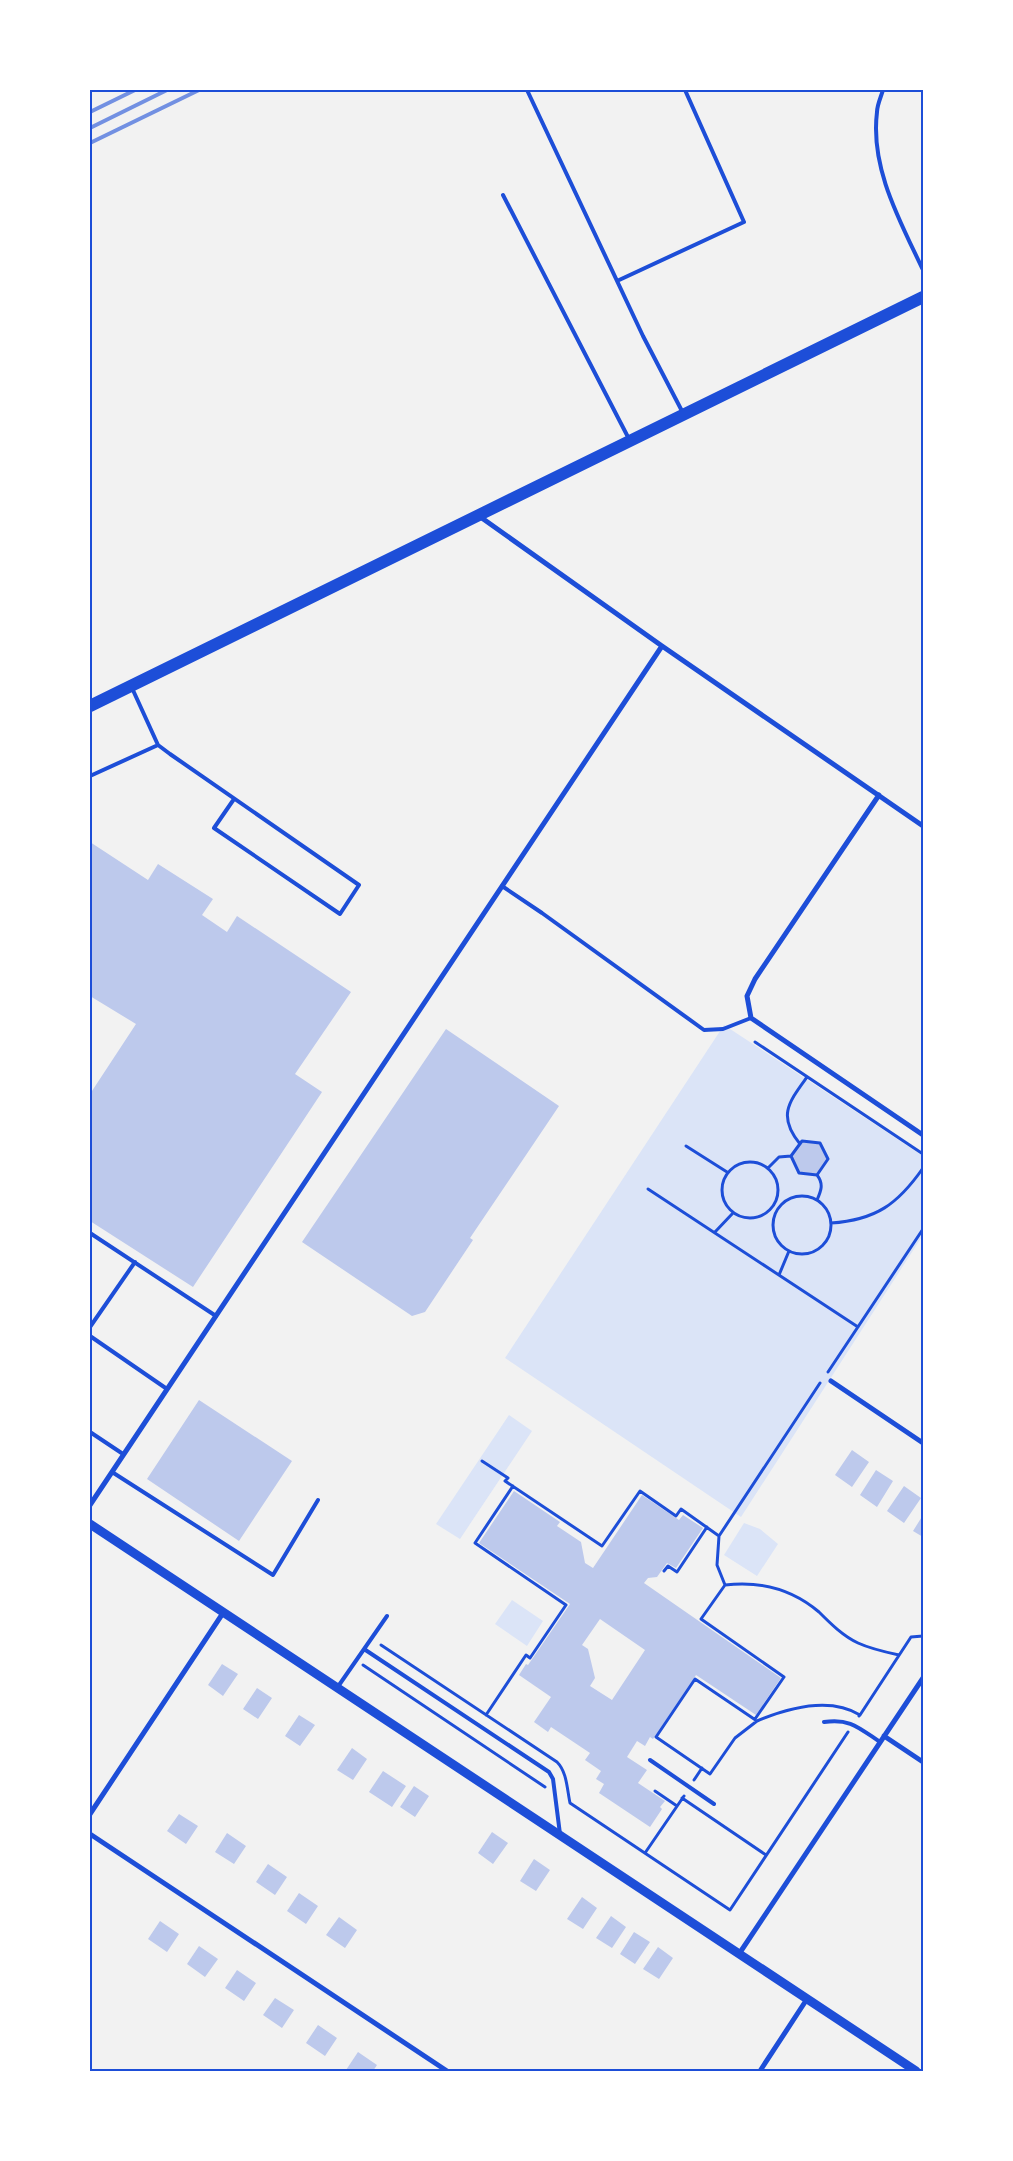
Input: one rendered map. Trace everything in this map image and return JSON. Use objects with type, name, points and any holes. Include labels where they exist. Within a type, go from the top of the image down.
[{"type":"main road","points":[[90,706],[923,297]]},
{"type":"street","points":[[478,516],[923,826]]},
{"type":"street","points":[[90,1505],[662,646]]},
{"type":"street","points":[[879,795],[755,979],[747,996],[751,1018],[923,1135]]},
{"type":"street","points":[[831,1381],[923,1443]]},
{"type":"street","points":[[90,1524],[916,2071]]},
{"type":"street","points":[[90,1814],[223,1613]]},
{"type":"street","points":[[739,1954],[923,1678]]},
{"type":"street","points":[[884,1736],[923,1762]]},
{"type":"street","points":[[90,1834],[447,2071]]},
{"type":"street","points":[[760,2071],[807,2000]]},
{"type":"lane","points":[[527,90],[643,336],[684,415]]},
{"type":"lane","points":[[617,280],[744,222],[685,90]]},
{"type":"lane","points":[[883,90],[876,111],[876,153],[900,221],[923,270]]},
{"type":"lane","points":[[503,195],[630,441]]},
{"type":"lane","points":[[131,686],[158,745],[358,885],[340,914],[214,828],[234,799]]},
{"type":"lane","points":[[90,776],[158,745]]},
{"type":"lane","points":[[502,886],[704,1030],[723,1029],[751,1018]]},
{"type":"lane","points":[[90,1232],[216,1316]]},
{"type":"lane","points":[[90,1326],[135,1262]]},
{"type":"lane","points":[[90,1336],[167,1389]]},
{"type":"lane","points":[[90,1432],[123,1454]]},
{"type":"lane","points":[[112,1472],[273,1575],[318,1500]]},
{"type":"lane","points":[[337,1688],[386,1616]]},
{"type":"lane","points":[[364,1649],[548,1772],[553,1779],[560,1835]]},
{"type":"lane","points":[[824,1722],[846,1721],[854,1724],[880,1742]]},
{"type":"lane","points":[[650,1760],[714,1804]]},
{"type":"path","points":[[755,1042],[923,1154]]},
{"type":"path","points":[[800,1144],[788,1126],[787,1110],[793,1096],[807,1077]]},
{"type":"path","points":[[768,1168],[780,1157],[791,1156],[802,1141],[820,1143],[828,1159],[817,1174]]},
{"type":"path","points":[[686,1146],[728,1172]]},
{"type":"path","points":[[791,1156],[799,1173],[817,1174]]},
{"type":"path","points":[[746,1161],[756,1162],[768,1168],[776,1180],[778,1189],[773,1206],[767,1212],[750,1218],[741,1217],[733,1213],[726,1206],[722,1197],[721,1187],[728,1172],[737,1164],[746,1161]]},
{"type":"path","points":[[831,1223],[859,1219],[889,1206],[905,1192],[923,1168]]},
{"type":"path","points":[[817,1174],[822,1188],[817,1200]]},
{"type":"path","points":[[648,1189],[858,1327]]},
{"type":"path","points":[[801,1196],[817,1200],[826,1208],[831,1223],[829,1237],[824,1245],[816,1251],[806,1254],[796,1254],[780,1244],[775,1236],[773,1227],[778,1209],[792,1198],[801,1196]]},
{"type":"path","points":[[773,1206],[778,1209]]},
{"type":"path","points":[[714,1233],[733,1213]]},
{"type":"path","points":[[725,1585],[717,1565],[719,1536],[923,1229]]},
{"type":"path","points":[[779,1275],[789,1251]]},
{"type":"path","points":[[482,1461],[508,1478],[505,1481],[602,1546],[640,1491],[676,1516],[681,1509],[719,1536]]},
{"type":"path","points":[[486,1715],[526,1655],[530,1658],[566,1604],[475,1543],[513,1486]]},
{"type":"path","points":[[664,1571],[668,1566],[677,1572],[707,1528]]},
{"type":"path","points":[[725,1585],[749,1583],[780,1589],[806,1602],[831,1625],[857,1643],[899,1655]]},
{"type":"path","points":[[725,1585],[701,1619],[784,1676],[755,1719],[757,1721],[735,1738],[710,1774],[656,1737],[696,1679],[755,1719]]},
{"type":"path","points":[[860,1715],[911,1637],[923,1636]]},
{"type":"path","points":[[356,1660],[570,1803]]},
{"type":"path","points":[[645,1853],[702,1768]]},
{"type":"path","points":[[655,1790],[677,1806]]},
{"type":"path","points":[[682,1798],[766,1855]]},
{"type":"shaded area","points":[[724,1025],[923,1156],[923,1235],[741,1517],[505,1358]]},
{"type":"shaded area","points":[[509,1415],[532,1431],[460,1539],[436,1524]]},
{"type":"shaded area","points":[[744,1523],[760,1529],[778,1544],[757,1576],[724,1555]]},
{"type":"shaded area","points":[[512,1600],[543,1621],[527,1646],[495,1624]]},
{"type":"building","points":[[90,842],[148,880],[158,864],[213,899],[202,915],[227,932],[237,916],[351,992],[295,1074],[322,1092],[193,1287],[90,1221],[90,1094],[136,1024],[90,996]]},
{"type":"building","points":[[446,1029],[559,1106],[470,1238],[473,1240],[425,1312],[412,1316],[302,1242]]},
{"type":"building","points":[[802,1142],[819,1144],[827,1159],[817,1174],[800,1172],[792,1156]]},
{"type":"building","points":[[199,1400],[292,1461],[239,1541],[147,1479]]},
{"type":"building","points":[[852,1450],[869,1462],[852,1487],[835,1475]]},
{"type":"building","points":[[876,1470],[893,1481],[877,1507],[860,1495]]},
{"type":"building","points":[[904,1486],[921,1498],[904,1523],[887,1511]]},
{"type":"building","points":[[514,1491],[560,1522],[557,1526],[581,1542],[585,1563],[593,1568],[642,1495],[679,1520],[683,1515],[703,1528],[676,1568],[667,1563],[657,1577],[648,1578],[644,1583],[781,1678],[756,1715],[696,1675],[653,1739],[650,1737],[645,1746],[637,1741],[627,1757],[647,1770],[638,1783],[665,1801],[650,1827],[599,1793],[604,1784],[596,1779],[601,1771],[585,1760],[590,1753],[551,1727],[548,1732],[534,1722],[551,1697],[519,1675],[570,1604],[479,1543]],"holes":[[[600,1619],[645,1650],[612,1700],[590,1686],[595,1678],[588,1649],[582,1645]]]},
{"type":"building","points":[[923,1515],[923,1537],[913,1531]]},
{"type":"building","points":[[222,1664],[238,1674],[223,1696],[208,1685]]},
{"type":"building","points":[[257,1688],[272,1698],[258,1719],[243,1709]]},
{"type":"building","points":[[299,1715],[315,1725],[300,1746],[285,1736]]},
{"type":"building","points":[[352,1748],[367,1759],[353,1780],[337,1770]]},
{"type":"building","points":[[383,1771],[406,1786],[392,1807],[369,1792]]},
{"type":"building","points":[[414,1786],[429,1796],[415,1817],[400,1807]]},
{"type":"building","points":[[179,1814],[198,1826],[186,1844],[167,1831]]},
{"type":"building","points":[[492,1832],[508,1843],[493,1864],[478,1853]]},
{"type":"building","points":[[227,1833],[246,1846],[234,1864],[215,1852]]},
{"type":"building","points":[[534,1859],[550,1870],[536,1891],[520,1881]]},
{"type":"building","points":[[268,1864],[287,1877],[275,1895],[256,1882]]},
{"type":"building","points":[[299,1893],[318,1906],[306,1924],[287,1911]]},
{"type":"building","points":[[582,1897],[597,1908],[583,1929],[567,1919]]},
{"type":"building","points":[[611,1916],[626,1927],[612,1948],[596,1938]]},
{"type":"building","points":[[339,1917],[357,1930],[345,1948],[326,1935]]},
{"type":"building","points":[[160,1921],[179,1934],[167,1952],[148,1939]]},
{"type":"building","points":[[634,1932],[650,1942],[635,1964],[620,1954]]},
{"type":"building","points":[[199,1946],[218,1959],[205,1977],[187,1964]]},
{"type":"building","points":[[658,1947],[673,1958],[659,1979],[643,1969]]},
{"type":"building","points":[[237,1970],[256,1983],[244,2001],[225,1988]]},
{"type":"building","points":[[275,1998],[294,2010],[282,2028],[263,2015]]},
{"type":"building","points":[[318,2025],[337,2038],[325,2056],[306,2043]]},
{"type":"building","points":[[358,2052],[377,2065],[373,2071],[346,2070]]},
{"type":"railway","points":[[90,112],[135,90]]},
{"type":"railway","points":[[90,128],[167,90]]},
{"type":"railway","points":[[90,143],[199,90]]}]
